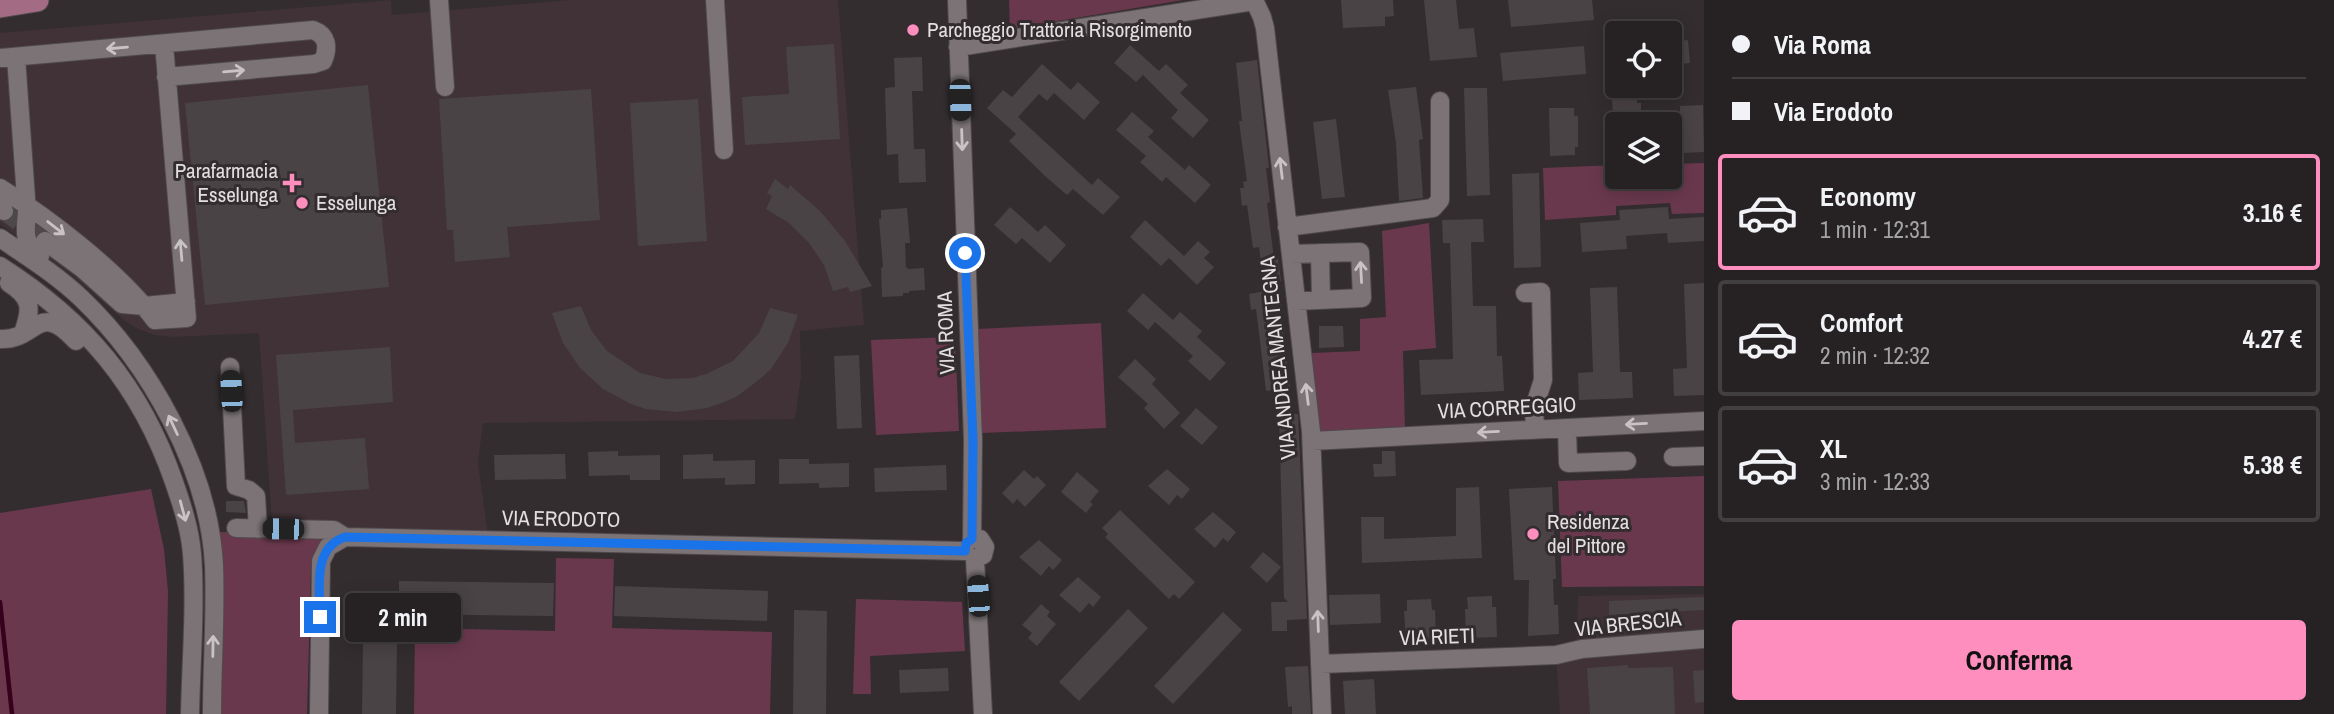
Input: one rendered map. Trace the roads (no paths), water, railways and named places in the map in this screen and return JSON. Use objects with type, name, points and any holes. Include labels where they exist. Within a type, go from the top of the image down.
[{"type":"main road","points":[[0,6],[37,0]]},
{"type":"street","points":[[439,0],[444,87]]},
{"type":"street","points":[[715,0],[724,150]]},
{"type":"street","name":"VIA ROMA","points":[[957,0],[973,440],[971,550],[983,714]]},
{"type":"street","points":[[958,47],[1202,4],[1254,0]]},
{"type":"street","name":"VIA ANDREA MANTEGNA","points":[[1254,0],[1264,22],[1312,441],[1322,714]]},
{"type":"street","points":[[166,77],[314,64],[323,61],[326,55],[326,39],[313,30],[8,58],[27,212],[24,236],[26,243],[65,276],[148,378],[176,432],[198,487],[209,527],[214,563],[212,714]]},
{"type":"street","points":[[0,188],[26,204],[98,263],[145,306],[155,320],[187,318],[164,44]]},
{"type":"street","points":[[1287,227],[1433,208],[1438,204],[1440,101]]},
{"type":"street","points":[[1,215],[16,223],[26,204]]},
{"type":"street","points":[[0,238],[48,270],[83,299]]},
{"type":"street","points":[[45,241],[83,269],[121,304],[145,306]]},
{"type":"street","points":[[1291,254],[1360,252],[1362,298],[1296,301]]},
{"type":"street","points":[[1320,253],[1321,300]]},
{"type":"street","points":[[0,266],[37,289],[64,312],[104,354],[141,408],[165,456],[182,506],[192,552],[190,714]]},
{"type":"street","points":[[0,277],[19,290],[28,302],[29,316],[23,333]]},
{"type":"street","points":[[1525,293],[1541,292],[1543,380],[1534,408],[1535,430]]},
{"type":"street","points":[[0,339],[12,339],[45,322],[62,326],[155,436]]},
{"type":"street","points":[[230,367],[236,486],[249,489],[256,496],[258,529]]},
{"type":"street","name":"VIA CORREGGIO","points":[[1312,441],[1704,421]]},
{"type":"street","points":[[1567,428],[1568,463],[1627,461]]},
{"type":"street","points":[[1673,457],[1704,456]]},
{"type":"street","name":"VIA ERODOTO","points":[[236,528],[334,530],[345,537],[971,550]]},
{"type":"street","points":[[319,714],[321,561],[328,547],[345,537]]},
{"type":"street","name":"VIA BRESCIA","points":[[1556,655],[1581,649],[1704,639]]},
{"type":"street","name":"VIA RIETI","points":[[1320,664],[1556,655]]},
{"type":"waterway","points":[[0,602],[12,714]]},
{"type":"tunnel","points":[[4,211],[45,241]]},
{"type":"place","name":"Parcheggio Trattoria Risorgimento","points":[[913,30]]},
{"type":"place","name":"Parafarmacia Esselunga","points":[[292,183]]},
{"type":"place","name":"Esselunga","points":[[302,203]]},
{"type":"place","name":"Residenza del Pittore","points":[[1533,534]]}]
